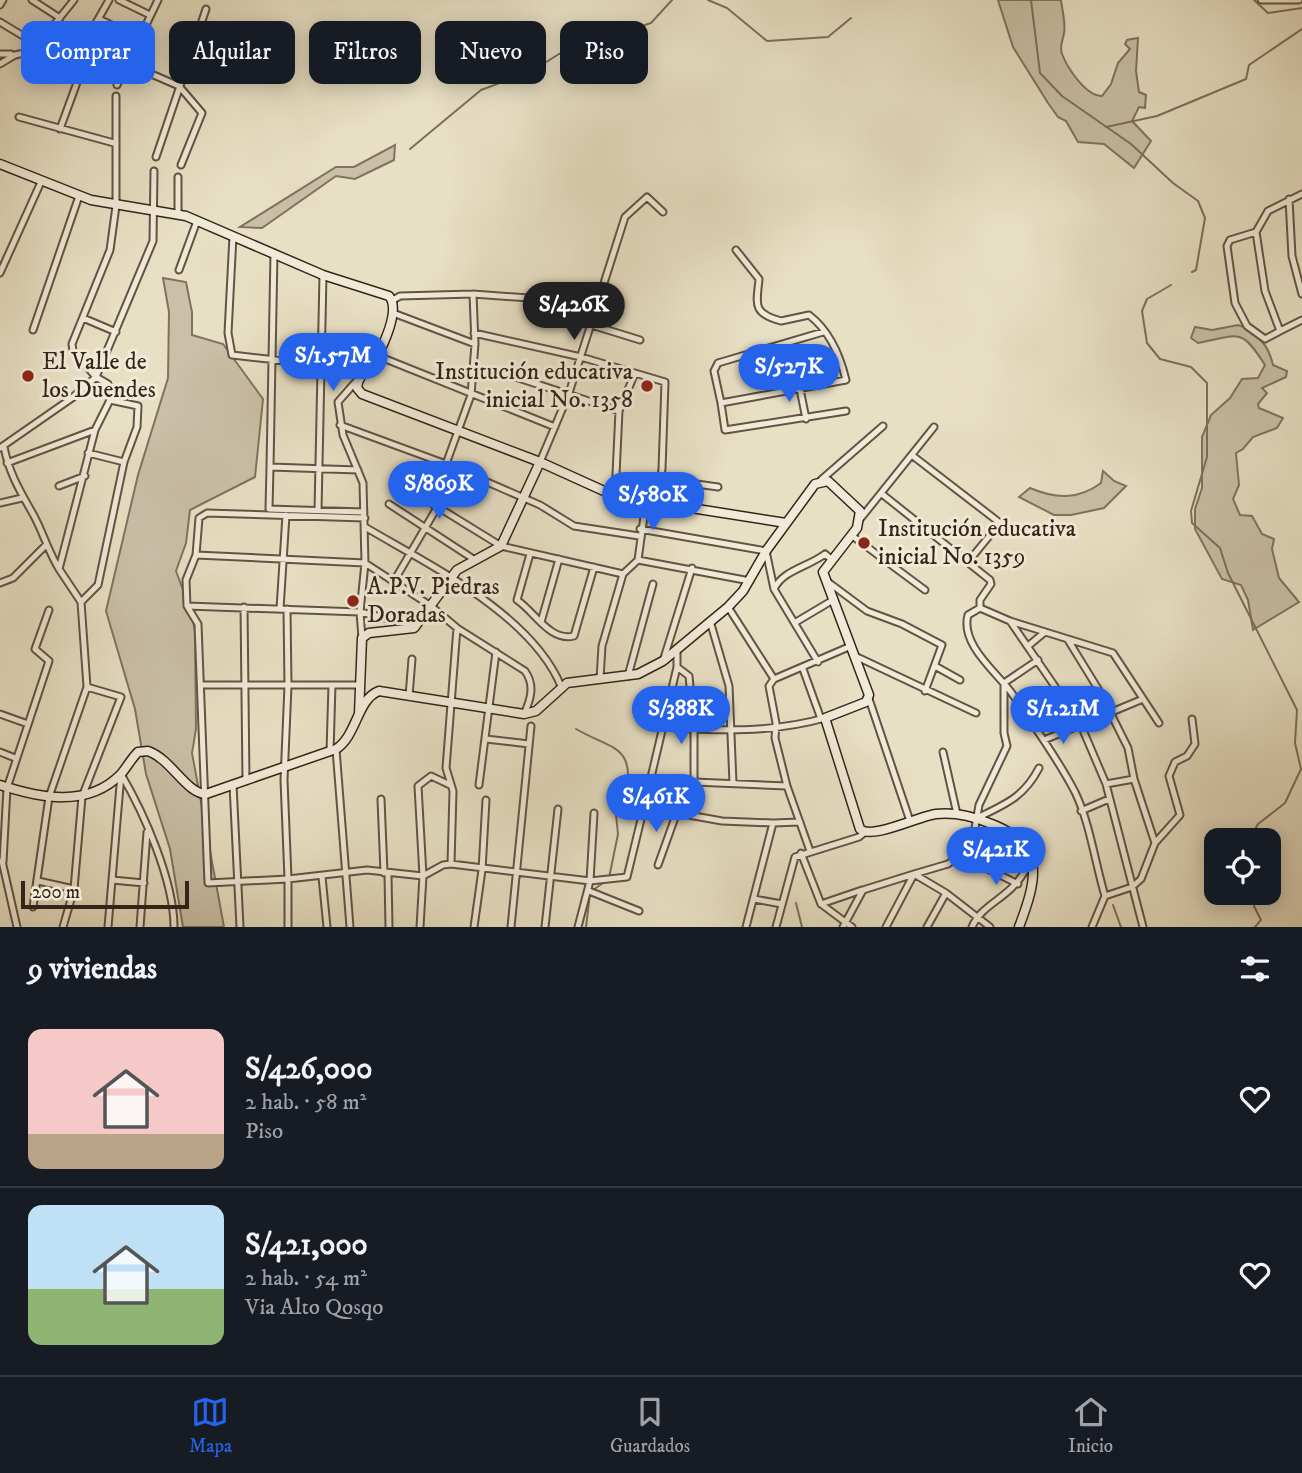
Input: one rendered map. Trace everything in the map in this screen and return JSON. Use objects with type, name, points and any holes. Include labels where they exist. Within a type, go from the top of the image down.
[{"type":"street","points":[[0,5],[3,0]]},
{"type":"street","points":[[32,0],[61,18]]},
{"type":"street","points":[[58,21],[74,0]]},
{"type":"street","points":[[103,21],[99,19],[109,0]]},
{"type":"street","points":[[119,0],[150,15]]},
{"type":"street","points":[[147,21],[158,0]]},
{"type":"street","points":[[1261,0],[1299,0]]},
{"type":"street","points":[[156,157],[206,9]]},
{"type":"street","points":[[0,22],[21,38]]},
{"type":"street","points":[[0,64],[21,53]]},
{"type":"street","points":[[0,54],[15,55]]},
{"type":"street","points":[[155,76],[179,86],[202,113],[181,165]]},
{"type":"street","points":[[60,129],[76,84]]},
{"type":"street","points":[[59,569],[85,476],[88,453],[95,430],[110,400],[108,384],[96,377],[73,352],[72,344],[110,250],[116,206],[114,142],[117,96]]},
{"type":"street","points":[[19,117],[114,142]]},
{"type":"street","points":[[0,163],[79,196],[116,206],[178,214],[324,275],[389,296],[393,300],[393,313],[378,356],[340,397],[340,425],[363,483],[365,515],[365,563],[360,612],[362,638],[359,717]]},
{"type":"street","points":[[33,907],[49,797],[87,687],[82,602],[45,547],[32,511],[22,498],[2,448],[96,377],[153,241],[154,171]]},
{"type":"street","points":[[178,177],[178,214]]},
{"type":"street","points":[[0,273],[41,182]]},
{"type":"street","points":[[1280,331],[1265,292],[1256,232],[1268,211],[1302,194]]},
{"type":"street","points":[[33,330],[79,196]]},
{"type":"street","points":[[362,638],[369,634],[410,630],[419,625],[449,578],[501,546],[524,500],[569,393],[625,217],[647,197],[663,212]]},
{"type":"street","points":[[1289,199],[1292,256],[1302,294]]},
{"type":"street","points":[[179,270],[197,221]]},
{"type":"street","points":[[1256,232],[1228,242],[1235,303],[1247,326],[1265,339],[1302,320]]},
{"type":"street","points":[[233,236],[228,333],[232,355],[367,370]]},
{"type":"street","points":[[721,403],[846,380],[837,348],[823,332],[819,322],[809,315],[781,321],[757,307],[755,301],[759,279],[736,250]]},
{"type":"street","points":[[274,253],[269,509],[365,515]]},
{"type":"street","points":[[318,511],[324,275]]},
{"type":"street","points":[[393,300],[407,296],[473,294],[599,303]]},
{"type":"street","points":[[446,464],[471,395],[475,344],[473,294]]},
{"type":"street","points":[[393,313],[475,344]]},
{"type":"street","points":[[83,318],[116,332]]},
{"type":"street","points":[[569,318],[640,340]]},
{"type":"street","points":[[823,332],[718,363],[714,371],[726,431],[846,411]]},
{"type":"street","points":[[474,333],[581,357],[665,382],[661,479],[657,503]]},
{"type":"street","points":[[378,356],[555,427]]},
{"type":"street","points":[[497,371],[619,411]]},
{"type":"street","points":[[615,496],[619,411],[635,373]]},
{"type":"street","points":[[359,378],[358,388],[362,394],[540,462],[615,496],[786,523]]},
{"type":"street","points":[[800,390],[806,419]]},
{"type":"street","points":[[82,602],[98,585],[124,462],[137,427],[138,406],[110,400]]},
{"type":"street","points":[[340,425],[446,464],[574,526],[639,532],[766,551]]},
{"type":"street","points":[[4,787],[49,797],[82,797],[121,774],[138,752],[155,754],[179,772],[191,789],[206,793],[333,751],[352,733],[373,693],[386,691],[524,714],[536,711],[567,683],[628,676],[653,668],[728,607],[750,581],[766,551],[786,523],[821,480],[883,426]]},
{"type":"street","points":[[910,821],[855,656],[823,578],[825,566],[851,535],[860,518],[934,428]]},
{"type":"street","points":[[7,463],[95,430]]},
{"type":"street","points":[[88,453],[124,462]]},
{"type":"street","points":[[913,456],[1000,523],[968,562]]},
{"type":"street","points":[[270,467],[358,470]]},
{"type":"street","points":[[59,486],[85,476]]},
{"type":"street","points":[[661,479],[718,487]]},
{"type":"street","points":[[821,480],[833,483],[850,499],[860,511],[860,518]]},
{"type":"street","points":[[407,488],[501,546],[623,574]]},
{"type":"street","points":[[882,494],[968,562],[991,584],[980,600],[980,608]]},
{"type":"street","points":[[0,503],[22,498]]},
{"type":"street","points":[[600,679],[602,646],[623,574],[638,559],[639,532],[646,502]]},
{"type":"street","points":[[389,504],[475,560]]},
{"type":"street","points":[[394,581],[438,506]]},
{"type":"street","points":[[365,515],[207,513],[199,518],[196,555],[186,580],[187,606],[198,624],[208,883],[322,877],[367,870],[423,876],[443,864],[590,881],[627,877],[677,667],[677,648]]},
{"type":"street","points":[[286,515],[284,609],[288,686],[288,927]]},
{"type":"street","points":[[365,527],[449,578],[521,630],[552,667],[561,686]]},
{"type":"street","points":[[851,535],[925,590]]},
{"type":"street","points":[[0,583],[13,578],[45,547]]},
{"type":"street","points":[[766,551],[774,589],[818,662]]},
{"type":"street","points":[[530,554],[517,600],[555,635],[574,636],[594,567]]},
{"type":"street","points":[[774,589],[778,581],[788,573],[825,554],[831,559]]},
{"type":"street","points":[[196,555],[365,563],[529,675],[531,693],[524,714]]},
{"type":"street","points":[[541,621],[559,559]]},
{"type":"street","points":[[638,559],[750,581]]},
{"type":"street","points":[[663,661],[692,568]]},
{"type":"street","points":[[823,578],[867,611],[902,624],[942,645],[925,691]]},
{"type":"street","points":[[628,676],[653,584]]},
{"type":"street","points":[[796,622],[833,600]]},
{"type":"street","points":[[187,606],[360,612],[419,625]]},
{"type":"street","points":[[244,607],[246,781]]},
{"type":"street","points":[[728,607],[774,679]]},
{"type":"street","points":[[980,608],[1010,621],[1113,653],[1159,723]]},
{"type":"street","points":[[980,608],[968,615],[966,624],[980,656],[1004,683],[1044,740],[1076,794],[1105,896],[1092,927]]},
{"type":"street","points":[[18,927],[2,861],[4,787],[49,661],[35,649],[49,610]]},
{"type":"street","points":[[710,621],[729,686],[733,783]]},
{"type":"street","points":[[1010,621],[1080,723],[1106,784],[1143,927]]},
{"type":"street","points":[[451,864],[450,785],[446,768],[457,628]]},
{"type":"street","points":[[1028,646],[1045,632]]},
{"type":"street","points":[[1068,640],[1110,711],[1128,748],[1134,779],[1155,843]]},
{"type":"street","points":[[810,850],[787,786],[775,738],[776,727],[769,686],[774,679],[803,670],[851,646]]},
{"type":"street","points":[[479,785],[491,708],[496,652]]},
{"type":"street","points":[[855,656],[976,713]]},
{"type":"street","points":[[409,696],[412,659]]},
{"type":"street","points":[[1004,683],[1038,660]]},
{"type":"street","points":[[935,666],[960,680]]},
{"type":"street","points":[[677,667],[689,676],[694,729],[694,816]]},
{"type":"street","points":[[803,670],[864,832]]},
{"type":"street","points":[[821,904],[947,864],[960,855],[977,818],[979,805],[1007,746],[1004,733],[1004,683]]},
{"type":"street","points":[[202,685],[359,685]]},
{"type":"street","points":[[332,685],[333,751],[350,927]]},
{"type":"street","points":[[63,927],[74,889],[82,797],[121,697],[87,687]]},
{"type":"street","points":[[663,727],[731,732],[795,727],[823,719],[869,699]]},
{"type":"street","points":[[1044,740],[1143,699]]},
{"type":"street","points":[[0,714],[28,724]]},
{"type":"street","points":[[1105,896],[1132,887],[1141,879],[1155,843],[1180,815],[1169,776],[1175,762],[1187,756],[1195,744],[1192,719]]},
{"type":"street","points":[[511,927],[531,726]]},
{"type":"street","points":[[486,739],[529,744]]},
{"type":"street","points":[[0,752],[15,758]]},
{"type":"street","points":[[943,752],[957,814]]},
{"type":"street","points":[[977,818],[1005,805],[1029,787],[1039,768]]},
{"type":"street","points":[[121,774],[145,815],[172,897],[174,927]]},
{"type":"street","points":[[108,927],[121,774]]},
{"type":"street","points":[[420,927],[423,876],[418,786],[431,776],[450,785]]},
{"type":"street","points":[[1106,784],[1134,779]]},
{"type":"street","points":[[694,782],[787,786]]},
{"type":"street","points":[[233,785],[240,927]]},
{"type":"street","points":[[381,799],[389,927]]},
{"type":"street","points":[[1081,811],[1109,799]]},
{"type":"street","points":[[474,927],[482,870],[486,800]]},
{"type":"street","points":[[644,807],[722,821],[800,822]]},
{"type":"street","points":[[545,927],[558,809]]},
{"type":"street","points":[[658,864],[677,812]]},
{"type":"street","points":[[578,927],[589,891],[594,813]]},
{"type":"street","points":[[776,927],[795,857],[801,853],[859,837],[864,832],[934,814],[957,814],[977,818],[1016,835],[1025,845],[1033,866],[1034,883],[1019,927]]},
{"type":"street","points":[[746,927],[773,823]]},
{"type":"street","points":[[140,927],[148,826]]},
{"type":"street","points":[[801,853],[821,904],[852,927]]},
{"type":"street","points":[[960,855],[1018,884]]},
{"type":"street","points":[[972,927],[977,915],[1018,884],[1026,869],[1033,866]]},
{"type":"street","points":[[914,874],[946,893],[990,927]]},
{"type":"street","points":[[887,927],[914,874]]},
{"type":"street","points":[[322,877],[327,927]]},
{"type":"street","points":[[112,880],[144,883]]},
{"type":"street","points":[[38,881],[74,889]]},
{"type":"street","points":[[845,924],[863,890]]},
{"type":"street","points":[[589,891],[639,911]]},
{"type":"street","points":[[927,927],[946,893]]},
{"type":"street","points":[[754,899],[782,904]]},
{"type":"shaded area","points":[[998,0],[1061,0],[1065,25],[1062,54],[1078,81],[1096,95],[1102,96],[1111,84],[1118,63],[1130,49],[1125,44],[1127,40],[1138,38],[1136,71],[1139,92],[1146,95],[1145,108],[1139,107],[1132,121],[1151,141],[1134,168],[1104,144],[1078,142],[1066,121],[1058,117],[1048,103],[1013,47]]},
{"type":"shaded area","points":[[395,145],[394,160],[355,179],[336,176],[262,228],[240,227],[336,167],[354,167]]},
{"type":"shaded area","points":[[163,278],[186,282],[192,312],[192,335],[223,344],[263,399],[255,477],[190,510],[186,543],[176,571],[192,614],[195,632],[196,729],[192,753],[224,927],[183,927],[170,849],[146,774],[135,709],[106,611],[138,475],[168,378],[169,312]]},
{"type":"shaded area","points":[[1238,325],[1245,327],[1261,340],[1273,365],[1287,371],[1286,377],[1262,388],[1267,393],[1258,404],[1259,408],[1283,418],[1277,428],[1253,437],[1236,453],[1239,485],[1233,499],[1240,515],[1252,516],[1262,534],[1274,539],[1272,549],[1279,578],[1299,602],[1253,630],[1248,600],[1241,585],[1222,579],[1195,529],[1195,509],[1202,488],[1202,437],[1211,415],[1230,398],[1242,379],[1258,378],[1265,365],[1244,339],[1231,336],[1198,343],[1191,338],[1195,327],[1212,330]]},
{"type":"shaded area","points":[[1103,471],[1114,481],[1126,486],[1104,508],[1071,515],[1054,515],[1019,497],[1030,488],[1058,496],[1075,495],[1101,483]]},
{"type":"waterway","points":[[410,149],[481,90],[532,71],[559,54],[651,23],[672,0]]},
{"type":"waterway","points":[[708,0],[727,8],[767,41],[828,37],[851,18]]},
{"type":"waterway","points":[[1031,0],[1040,73],[1062,96],[1131,144],[1173,183],[1198,201],[1205,218],[1196,270],[1192,272]]},
{"type":"waterway","points":[[1254,0],[1268,13],[1302,8]]},
{"type":"waterway","points":[[1106,127],[1157,116],[1246,79],[1249,65],[1302,29]]},
{"type":"waterway","points":[[1171,285],[1147,299],[1142,311],[1147,343],[1160,359],[1191,367],[1207,383],[1207,457],[1191,511],[1192,523],[1220,548],[1228,573],[1297,710],[1295,743],[1301,769],[1285,803],[1256,828]]},
{"type":"waterway","points":[[576,729],[618,750],[627,766],[626,795],[615,805],[618,834],[609,878]]},
{"type":"waterway","points":[[593,890],[606,881]]},
{"type":"waterway","points":[[586,927],[590,894]]},
{"type":"waterway","points":[[796,903],[802,927]]},
{"type":"waterway","points":[[1113,905],[1121,927]]},
{"type":"waterway","points":[[1254,905],[1261,920],[1255,927]]},
{"type":"place","name":"El Valle de los Duendes","points":[[28,376]]},
{"type":"place","name":"Institución educativa inicial No. 1358","points":[[647,386]]},
{"type":"place","name":"Institución educativa inicial No. 1359","points":[[864,543]]},
{"type":"place","name":"A.P.V. Piedras Doradas","points":[[353,601]]}]
